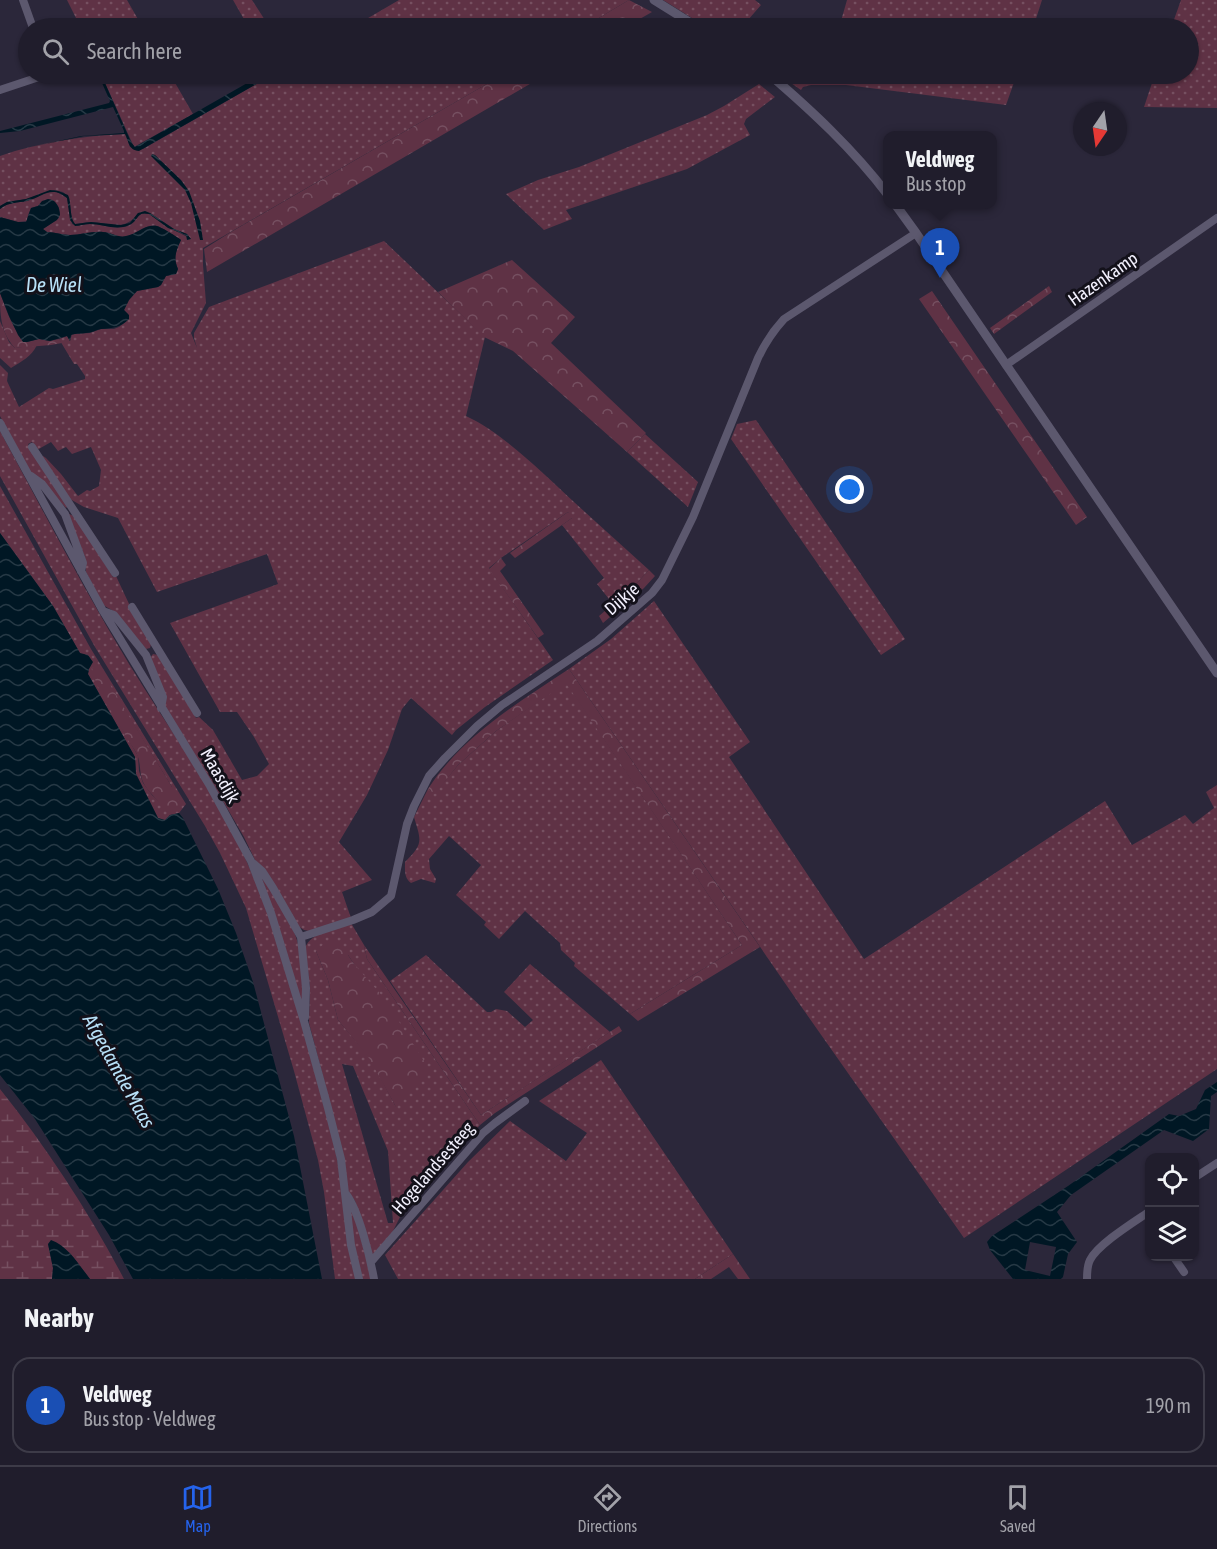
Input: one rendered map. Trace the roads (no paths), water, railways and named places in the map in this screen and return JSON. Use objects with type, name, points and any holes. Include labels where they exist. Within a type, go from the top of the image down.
[{"type":"street","points":[[23,0],[29,18]]},
{"type":"street","points":[[654,0],[683,18]]},
{"type":"street","points":[[0,90],[18,84]]},
{"type":"street","points":[[780,84],[832,130],[883,188]]},
{"type":"street","points":[[899,209],[1217,673]]},
{"type":"street","name":"Hazenkamp","points":[[1006,365],[1217,218]]},
{"type":"street","name":"Dijkje","points":[[301,937],[372,912],[391,896],[407,824],[429,776],[469,733],[494,712],[597,641],[652,593],[662,580],[693,517],[764,344],[773,331],[784,319],[916,232]]},
{"type":"street","name":"Maasdijk","points":[[0,423],[103,611],[210,786],[251,861],[271,913],[304,1021],[338,1149],[351,1245],[359,1279]]},
{"type":"street","name":"Maasdijk","points":[[32,447],[68,512],[83,563],[81,571]]},
{"type":"street","name":"Maasdijk","points":[[28,474],[42,484],[68,512],[115,573]]},
{"type":"street","points":[[132,607],[196,713]]},
{"type":"street","name":"Maasdijk","points":[[103,611],[114,615],[146,655],[163,698],[161,708]]},
{"type":"street","points":[[146,655],[157,648]]},
{"type":"street","name":"Maasdijk","points":[[251,861],[262,871],[301,937],[306,988],[304,1021]]},
{"type":"street","name":"Hogelandsesteeg","points":[[371,1262],[483,1133],[525,1101]]},
{"type":"street","points":[[1199,1175],[1215,1167]]},
{"type":"street","name":"Maasdijk","points":[[345,1193],[353,1203],[374,1279]]},
{"type":"street","points":[[1088,1279],[1088,1267],[1094,1254],[1145,1217]]},
{"type":"street","points":[[1176,1261],[1184,1272]]},
{"type":"water","points":[[102,84],[105,84],[135,147],[245,84],[256,84],[139,151],[131,147],[125,134],[84,136],[31,147],[81,136],[124,133],[113,107],[20,131],[0,133],[0,131],[110,101]]},
{"type":"water","points":[[152,154],[181,180],[189,191],[200,221],[203,240],[200,240],[191,203],[185,190],[151,156]]},
{"type":"water","points":[[50,190],[68,195],[75,224],[91,222],[121,225],[130,223],[138,213],[145,211],[174,229],[187,234],[191,239],[187,240],[186,235],[168,228],[145,213],[132,223],[124,227],[90,224],[75,226],[70,220],[67,198],[56,192],[10,204],[0,209],[0,206],[7,202],[26,199]]},
{"type":"water","name":"De Wiel","points":[[48,199],[57,204],[60,215],[57,220],[43,229],[47,232],[70,235],[103,232],[123,236],[153,226],[169,232],[181,240],[176,254],[178,269],[176,274],[166,276],[158,287],[137,291],[124,310],[129,315],[129,319],[119,326],[71,335],[70,341],[67,336],[50,341],[39,339],[23,342],[0,293],[0,217],[26,222],[31,208]]},
{"type":"water","name":"Afgedamde Maas","points":[[0,533],[53,606],[80,653],[88,655],[93,662],[88,674],[135,757],[136,774],[158,818],[165,820],[170,815],[179,813],[218,889],[253,982],[294,1136],[322,1279],[133,1279],[109,1235],[35,1119],[0,1075]]},
{"type":"water","points":[[1217,1082],[1217,1092],[1211,1096],[1209,1129],[1193,1141],[1164,1130],[1071,1195],[1057,1212],[1077,1242],[1068,1254],[1061,1279],[1013,1279],[990,1250],[987,1242],[992,1236],[1068,1186],[1169,1114],[1179,1116],[1196,1109],[1205,1090]],"holes":[[[1030,1242],[1056,1247],[1050,1276],[1025,1270]]]},
{"type":"water","points":[[51,1240],[68,1251],[90,1279],[52,1279],[53,1268],[48,1244]]},
{"type":"place","name":"Veldweg","points":[[940,278]]}]
